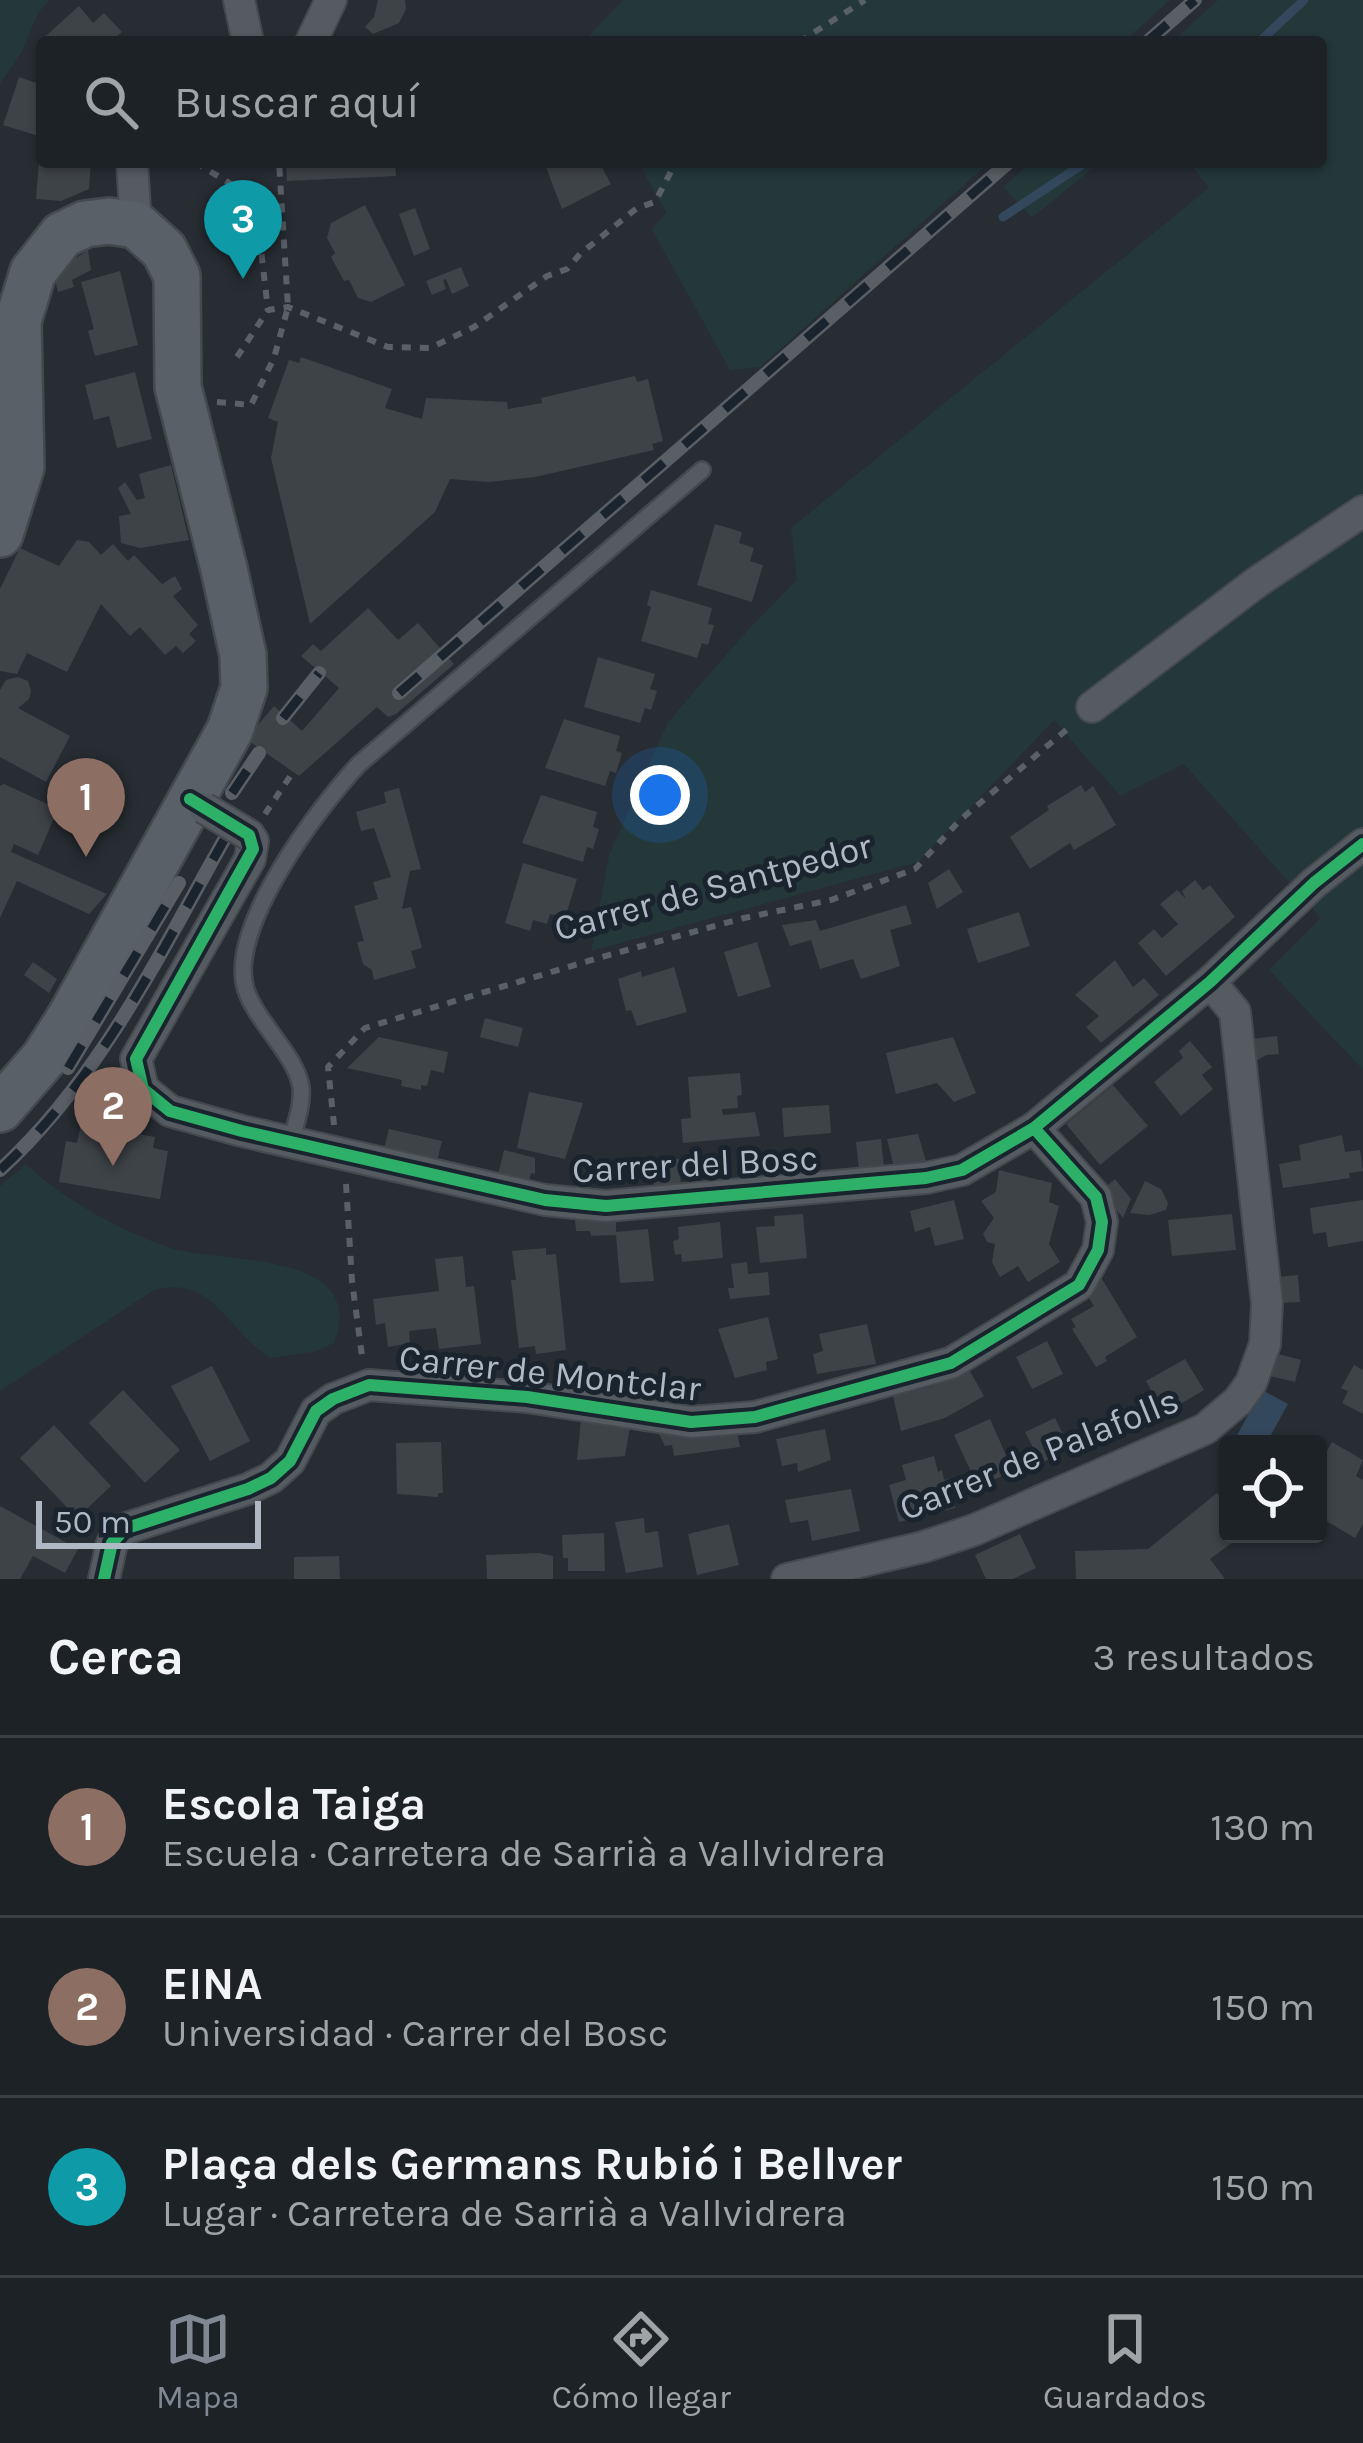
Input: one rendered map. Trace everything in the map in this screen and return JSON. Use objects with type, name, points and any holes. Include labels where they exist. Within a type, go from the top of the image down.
[{"type":"main road","points":[[0,534],[21,467],[18,322],[33,272],[62,236],[86,224],[110,220],[136,225],[164,250],[177,276],[178,387],[245,669],[244,694],[197,804],[45,1057],[0,1109]]},
{"type":"street","points":[[239,0],[247,36]]},
{"type":"street","points":[[314,36],[331,0]]},
{"type":"street","points":[[132,168],[136,225]]},
{"type":"street","points":[[1092,707],[1257,582],[1363,511]]},
{"type":"street","points":[[197,804],[258,822]]},
{"type":"street","name":"Carrer del Bosc","points":[[258,822],[250,859],[146,1037],[135,1069],[143,1089],[170,1111],[290,1142],[545,1200],[606,1206],[926,1178],[962,1170],[1034,1128],[1210,982],[1314,883],[1363,844]]},
{"type":"street","name":"Carrer de Palafolls","points":[[787,1579],[974,1530],[1205,1429],[1238,1401],[1260,1364],[1268,1324],[1234,1012],[1210,982]]},
{"type":"street","name":"Carrer de Montclar","points":[[104,1579],[112,1543],[124,1529],[271,1478],[290,1461],[316,1412],[333,1399],[369,1385],[527,1397],[691,1422],[755,1417],[951,1363],[1079,1285],[1098,1250],[1102,1222],[1096,1197],[1034,1128]]},
{"type":"lane","points":[[290,1142],[301,1087],[253,1007],[241,958],[256,916],[296,846],[359,764],[702,470]]},
{"type":"path","points":[[808,36],[865,0]]},
{"type":"path","points":[[205,168],[255,199],[268,310],[237,357]]},
{"type":"path","points":[[208,401],[250,405],[274,358],[289,307],[279,168]]},
{"type":"path","points":[[268,310],[289,307],[388,347],[430,348],[474,327],[547,276],[567,269],[637,208],[655,202],[673,168]]},
{"type":"path","points":[[258,822],[292,772]]},
{"type":"path","points":[[345,1168],[363,1364]]},
{"type":"shaded area","points":[[0,0],[50,0],[38,13],[22,52],[0,84]]},
{"type":"shaded area","points":[[623,0],[1170,0],[1131,36],[589,36]]},
{"type":"shaded area","points":[[1218,0],[1363,0],[1363,1070],[1269,970],[1321,918],[1184,764],[1120,796],[1054,720],[918,862],[591,951],[609,855],[668,722],[797,580],[791,528],[1209,188],[1194,168],[1327,168],[1327,36],[1179,36]]},
{"type":"shaded area","points":[[641,168],[983,168],[760,367],[730,370],[652,230],[666,212]]},
{"type":"shaded area","points":[[1025,168],[1093,168],[1032,218],[1003,187]]},
{"type":"shaded area","points":[[26,1164],[75,1202],[153,1241],[194,1253],[284,1266],[311,1276],[331,1291],[339,1313],[334,1343],[314,1352],[270,1358],[205,1297],[174,1287],[154,1290],[0,1391],[0,1186]]},
{"type":"water","points":[[1262,1390],[1288,1404],[1271,1435],[1237,1435]]},
{"type":"building","points":[[378,0],[405,0],[406,9],[399,23],[373,34],[365,27],[374,17]]},
{"type":"building","points":[[79,6],[93,23],[104,13],[122,32],[118,36],[46,36]]},
{"type":"building","points":[[19,77],[36,83],[36,135],[3,125]]},
{"type":"building","points":[[39,168],[91,168],[89,189],[61,201],[36,199]]},
{"type":"building","points":[[286,168],[395,168],[396,176],[287,181]]},
{"type":"building","points":[[546,168],[602,168],[611,184],[562,209]]},
{"type":"building","points":[[365,205],[405,285],[371,302],[358,298],[349,280],[344,281],[327,238],[331,223]]},
{"type":"building","points":[[415,208],[430,249],[414,256],[399,214]]},
{"type":"building","points":[[88,250],[91,270],[72,280],[74,287],[58,292],[55,281],[64,266]]},
{"type":"building","points":[[461,267],[469,286],[452,294],[446,279],[446,289],[432,295],[426,281]]},
{"type":"building","points":[[120,271],[138,345],[95,356],[88,331],[94,329],[81,282]]},
{"type":"building","points":[[301,357],[392,389],[385,408],[422,419],[426,398],[507,402],[508,409],[635,376],[637,382],[648,379],[663,441],[652,444],[654,450],[535,477],[489,482],[450,479],[435,512],[310,624],[271,458],[278,422],[268,418],[289,360],[299,363]]},
{"type":"building","points":[[135,372],[152,439],[117,448],[109,416],[94,420],[85,385]]},
{"type":"building","points":[[171,465],[189,540],[140,548],[121,543],[119,516],[131,514],[118,488],[125,482],[137,500],[145,498],[139,474]]},
{"type":"building","points":[[715,524],[742,532],[739,543],[754,548],[750,561],[763,565],[752,602],[697,585]]},
{"type":"building","points":[[77,540],[89,542],[101,555],[113,544],[128,561],[134,555],[162,584],[175,576],[182,589],[173,596],[198,625],[189,634],[196,641],[183,653],[176,646],[165,655],[140,627],[130,636],[101,604],[67,672],[27,653],[17,674],[0,671],[0,589],[20,548],[59,566]]},
{"type":"building","points":[[651,590],[712,608],[708,624],[714,625],[708,645],[702,643],[697,658],[641,641]]},
{"type":"building","points":[[368,608],[398,640],[418,623],[454,664],[396,714],[388,717],[377,707],[299,776],[246,739],[274,706],[302,731],[339,688],[301,656],[313,644],[321,651]]},
{"type":"building","points":[[598,657],[655,674],[650,689],[657,691],[651,710],[645,708],[640,723],[584,707]]},
{"type":"building","points":[[6,680],[28,681],[31,691],[18,708],[70,736],[46,782],[0,757],[0,690]]},
{"type":"building","points":[[564,719],[620,736],[616,751],[622,753],[616,773],[610,771],[605,786],[545,768]]},
{"type":"building","points":[[1081,785],[1085,792],[1093,786],[1116,825],[1074,850],[1070,843],[1030,869],[1010,837]]},
{"type":"building","points":[[0,786],[58,809],[38,855],[14,844],[11,852],[107,894],[89,914],[17,881],[0,918]]},
{"type":"building","points":[[399,788],[421,869],[410,871],[402,909],[411,907],[422,948],[411,951],[416,968],[374,980],[357,942],[364,941],[354,906],[378,899],[373,882],[391,877],[374,828],[361,831],[356,812],[386,803],[384,792]]},
{"type":"building","points":[[541,795],[597,812],[593,827],[599,829],[583,862],[522,843]]},
{"type":"building","points":[[523,863],[577,879],[565,918],[550,914],[547,924],[533,920],[530,931],[505,923]]},
{"type":"building","points":[[949,869],[963,892],[937,909],[928,883]]},
{"type":"building","points":[[1195,880],[1203,890],[1210,885],[1235,917],[1166,976],[1138,943],[1154,929],[1162,938],[1178,924],[1160,904],[1177,890],[1186,899],[1182,891]]},
{"type":"building","points":[[906,905],[912,924],[890,930],[900,966],[861,979],[853,959],[820,969],[811,940],[790,946],[782,925],[816,920],[820,931]]},
{"type":"building","points":[[1019,912],[1030,946],[978,963],[967,929]]},
{"type":"building","points":[[757,942],[771,987],[738,997],[724,952]]},
{"type":"building","points":[[1115,960],[1133,987],[1144,978],[1159,995],[1101,1043],[1086,1027],[1099,1016],[1075,995]]},
{"type":"building","points":[[33,962],[57,979],[49,993],[24,975]]},
{"type":"building","points":[[674,967],[687,1012],[637,1026],[631,1010],[626,1011],[618,979]]},
{"type":"building","points":[[485,1018],[523,1028],[518,1047],[480,1037]]},
{"type":"building","points":[[1277,1036],[1279,1054],[1253,1063],[1251,1039]]},
{"type":"building","points":[[379,1037],[448,1052],[444,1073],[431,1070],[421,1090],[401,1086],[402,1080],[347,1068]]},
{"type":"building","points":[[953,1037],[976,1093],[954,1102],[937,1083],[896,1094],[886,1053]]},
{"type":"building","points":[[1190,1041],[1212,1067],[1202,1075],[1213,1089],[1181,1116],[1154,1082],[1183,1058],[1179,1051]]},
{"type":"building","points":[[740,1073],[738,1108],[722,1109],[723,1115],[755,1112],[760,1136],[683,1143],[681,1119],[691,1118],[688,1077]]},
{"type":"building","points":[[1113,1085],[1148,1126],[1100,1165],[1066,1124]]},
{"type":"building","points":[[529,1092],[583,1103],[565,1159],[517,1148]]},
{"type":"building","points":[[829,1105],[831,1133],[784,1137],[782,1108]]},
{"type":"building","points":[[81,1124],[155,1137],[153,1148],[168,1151],[160,1199],[59,1182],[66,1141],[77,1143]]},
{"type":"building","points":[[389,1129],[442,1141],[437,1161],[384,1149]]},
{"type":"building","points":[[918,1134],[926,1161],[894,1167],[887,1139]]},
{"type":"building","points":[[1342,1135],[1345,1152],[1360,1150],[1363,1171],[1349,1173],[1350,1178],[1283,1188],[1279,1164],[1301,1160],[1299,1145]]},
{"type":"building","points":[[881,1139],[884,1168],[859,1170],[856,1142]]},
{"type":"building","points":[[504,1150],[535,1158],[535,1174],[531,1173],[529,1182],[498,1175]]},
{"type":"building","points":[[679,1159],[681,1186],[654,1188],[652,1161]]},
{"type":"building","points":[[999,1170],[1052,1183],[1049,1202],[1059,1206],[1049,1244],[1060,1262],[1028,1282],[1018,1266],[1000,1277],[992,1262],[995,1244],[983,1234],[994,1218],[981,1201],[996,1192]]},
{"type":"building","points":[[1115,1179],[1131,1199],[1123,1218],[1101,1191]]},
{"type":"building","points":[[1145,1181],[1161,1189],[1166,1210],[1150,1215],[1130,1213]]},
{"type":"building","points":[[954,1200],[964,1239],[935,1246],[930,1227],[915,1232],[910,1211]]},
{"type":"building","points":[[1363,1200],[1363,1241],[1328,1247],[1326,1232],[1313,1234],[1310,1208]]},
{"type":"building","points":[[803,1214],[807,1258],[760,1263],[756,1227],[775,1226],[774,1216]]},
{"type":"building","points":[[1232,1214],[1236,1250],[1172,1256],[1168,1220]]},
{"type":"building","points":[[616,1219],[616,1232],[648,1229],[654,1281],[620,1283],[616,1235],[576,1231],[575,1220]]},
{"type":"building","points":[[720,1222],[723,1258],[682,1262],[681,1254],[675,1255],[678,1227]]},
{"type":"building","points":[[546,1248],[546,1255],[556,1254],[566,1350],[536,1354],[535,1346],[519,1348],[512,1251]]},
{"type":"building","points":[[463,1256],[466,1287],[474,1286],[481,1344],[439,1349],[436,1328],[409,1331],[410,1343],[388,1347],[385,1323],[376,1325],[373,1299],[439,1291],[435,1259]]},
{"type":"building","points":[[747,1262],[748,1274],[768,1272],[770,1295],[730,1299],[728,1288],[734,1288],[731,1264]]},
{"type":"building","points":[[1298,1275],[1300,1302],[1279,1303],[1276,1277]]},
{"type":"building","points":[[1091,1278],[1102,1279],[1137,1337],[1096,1367],[1072,1329],[1076,1327],[1071,1319],[1094,1306],[1083,1289]]},
{"type":"building","points":[[768,1317],[778,1359],[766,1362],[767,1370],[735,1378],[718,1329]]},
{"type":"building","points":[[867,1324],[876,1364],[817,1374],[813,1354],[823,1351],[819,1334]]},
{"type":"building","points":[[1047,1341],[1063,1374],[1032,1389],[1016,1357]]},
{"type":"building","points":[[1278,1354],[1301,1360],[1295,1382],[1270,1376]]},
{"type":"building","points":[[1185,1359],[1204,1390],[1162,1410],[1146,1381]]},
{"type":"building","points":[[1354,1365],[1363,1370],[1363,1414],[1342,1403],[1348,1391],[1341,1388]]},
{"type":"building","points":[[212,1366],[250,1441],[210,1461],[171,1386]]},
{"type":"building","points":[[967,1366],[984,1396],[945,1418],[901,1431],[893,1396],[933,1386]]},
{"type":"building","points":[[123,1390],[180,1450],[145,1483],[89,1423]]},
{"type":"building","points":[[1055,1418],[1070,1449],[1041,1463],[1025,1432]]},
{"type":"building","points":[[990,1419],[1013,1471],[978,1487],[954,1435]]},
{"type":"building","points":[[581,1420],[630,1427],[625,1456],[577,1460]]},
{"type":"building","points":[[54,1425],[111,1486],[77,1518],[20,1458]]},
{"type":"building","points":[[825,1429],[831,1460],[798,1472],[797,1463],[782,1466],[776,1439]]},
{"type":"building","points":[[657,1430],[737,1431],[740,1447],[674,1456],[672,1445],[665,1446]]},
{"type":"building","points":[[441,1442],[443,1493],[438,1497],[397,1494],[396,1443]]},
{"type":"building","points":[[1332,1442],[1363,1460],[1356,1476],[1363,1480],[1363,1524],[1355,1538],[1327,1521],[1327,1451]]},
{"type":"building","points":[[934,1456],[938,1472],[942,1470],[944,1480],[948,1479],[955,1508],[899,1522],[889,1485],[906,1480],[902,1465]]},
{"type":"building","points":[[851,1489],[860,1531],[812,1541],[808,1520],[790,1523],[785,1500]]},
{"type":"building","points":[[1217,1493],[1219,1543],[1232,1543],[1210,1559],[1225,1579],[1076,1579],[1075,1551],[1148,1549]]},
{"type":"building","points":[[0,1506],[78,1549],[65,1573],[33,1556],[20,1579],[0,1579]]},
{"type":"building","points":[[644,1518],[645,1533],[658,1531],[663,1567],[626,1573],[615,1522]]},
{"type":"building","points":[[729,1524],[739,1565],[697,1575],[688,1534]]},
{"type":"building","points":[[604,1533],[605,1571],[568,1571],[562,1535]]},
{"type":"building","points":[[1020,1534],[1036,1568],[1013,1579],[986,1579],[975,1555]]},
{"type":"building","points":[[486,1555],[553,1556],[553,1579],[487,1579]]},
{"type":"building","points":[[339,1556],[340,1579],[294,1579],[294,1557]]},
{"type":"waterway","points":[[1265,36],[1304,0]]},
{"type":"waterway","points":[[1003,217],[1077,168]]},
{"type":"railway","points":[[1154,36],[1195,0]]},
{"type":"railway","points":[[399,693],[1002,168]]},
{"type":"railway","points":[[283,718],[319,673]]},
{"type":"railway","points":[[232,793],[259,753]]},
{"type":"railway","points":[[0,1170],[68,1097],[97,1056],[224,840]]},
{"type":"railway","points":[[68,1068],[179,883]]},
{"type":"cycle path","points":[[190,799],[249,835],[253,849],[136,1059],[143,1089],[170,1111],[242,1131],[545,1200],[606,1206],[926,1178],[962,1170],[1034,1128],[1210,982],[1314,883],[1363,844]]},
{"type":"cycle path","points":[[104,1579],[112,1543],[124,1529],[271,1478],[290,1461],[316,1411],[369,1385],[527,1397],[691,1422],[755,1417],[951,1363],[1079,1285],[1098,1250],[1102,1222],[1096,1197],[1034,1128]]},
{"type":"place","name":"Plaça dels Germans Rubió i Bellver","points":[[243,279]]},
{"type":"place","name":"Escola Taiga","points":[[86,857]]},
{"type":"place","name":"EINA","points":[[113,1166]]}]
